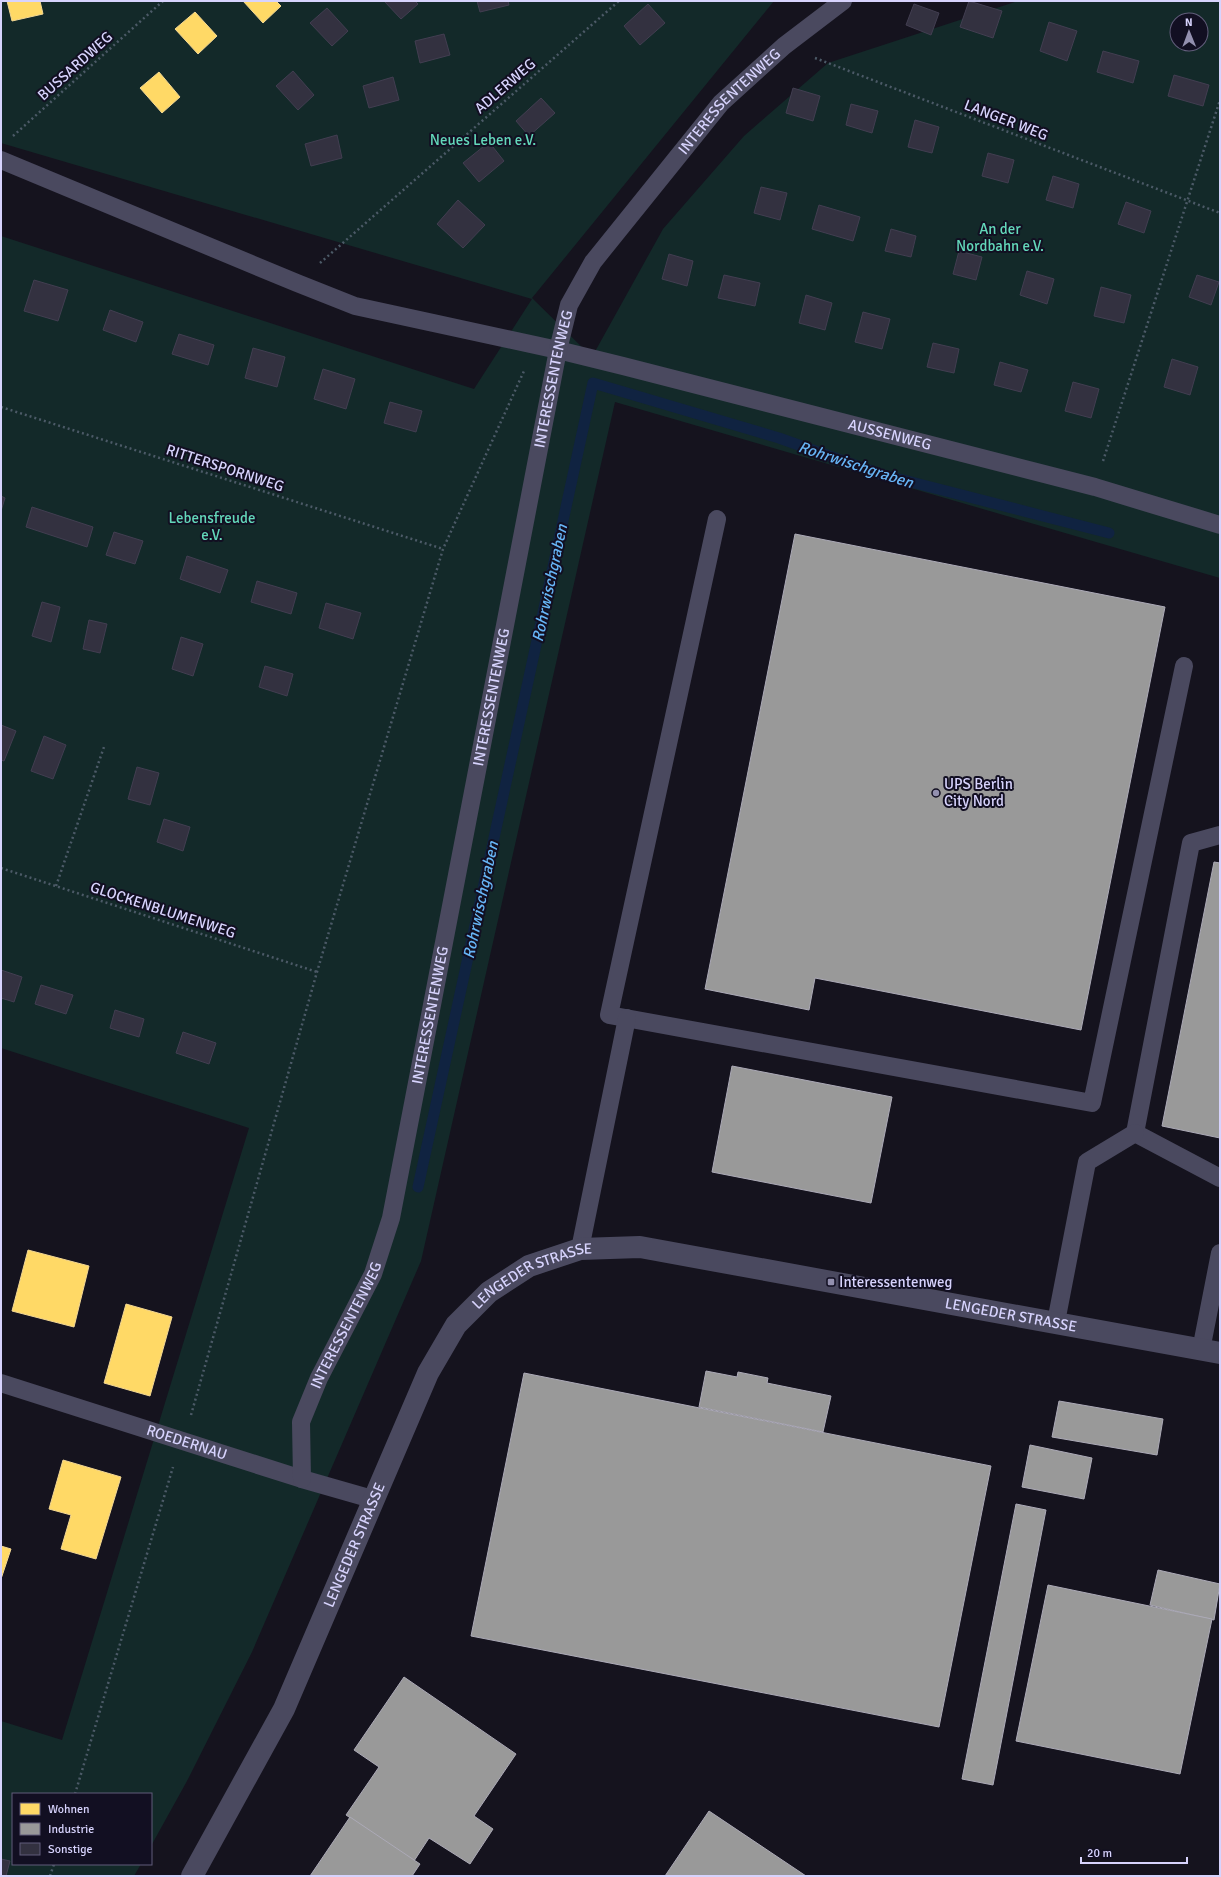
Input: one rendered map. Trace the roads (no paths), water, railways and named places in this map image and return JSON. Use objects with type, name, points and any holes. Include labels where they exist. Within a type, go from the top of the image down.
[{"type":"street","name":"LENGEDER STRASSE","points":[[192,1876],[284,1709],[372,1499],[428,1373],[456,1325],[490,1292],[529,1266],[580,1249],[640,1247],[1056,1322],[1211,1352]]},
{"type":"lane","name":"INTERESSENTENWEG","points":[[302,1479],[301,1422],[319,1378],[373,1274],[391,1218],[558,350],[569,305],[593,262],[721,103],[784,46],[843,1]]},
{"type":"lane","name":"AUSSENWEG","points":[[1,160],[355,306],[558,350],[1095,487],[1220,525]]},
{"type":"lane","points":[[717,519],[609,1015],[1092,1103],[1184,666]]},
{"type":"lane","points":[[1056,1322],[1087,1162],[1135,1133],[1191,843],[1220,835]]},
{"type":"lane","points":[[580,1249],[627,1018]]},
{"type":"lane","points":[[1135,1133],[1220,1178]]},
{"type":"lane","points":[[1211,1352],[1220,1252]]},
{"type":"lane","name":"ROEDERNAU","points":[[1,1383],[183,1442],[372,1499]]},
{"type":"waterway","name":"Rohrwischgraben","points":[[418,1187],[593,383],[779,438],[880,474],[1109,533]]},
{"type":"place","name":"UPS Berlin City Nord","points":[[936,793]]},
{"type":"place","name":"Interessentenweg","points":[[831,1282]]},
{"type":"park label","name":"Neues Leben e.V.","points":[[483,140]]},
{"type":"park label","name":"An der Nordbahn e.V.","points":[[1000,238]]},
{"type":"park label","name":"Lebensfreude e.V.","points":[[212,526]]}]
